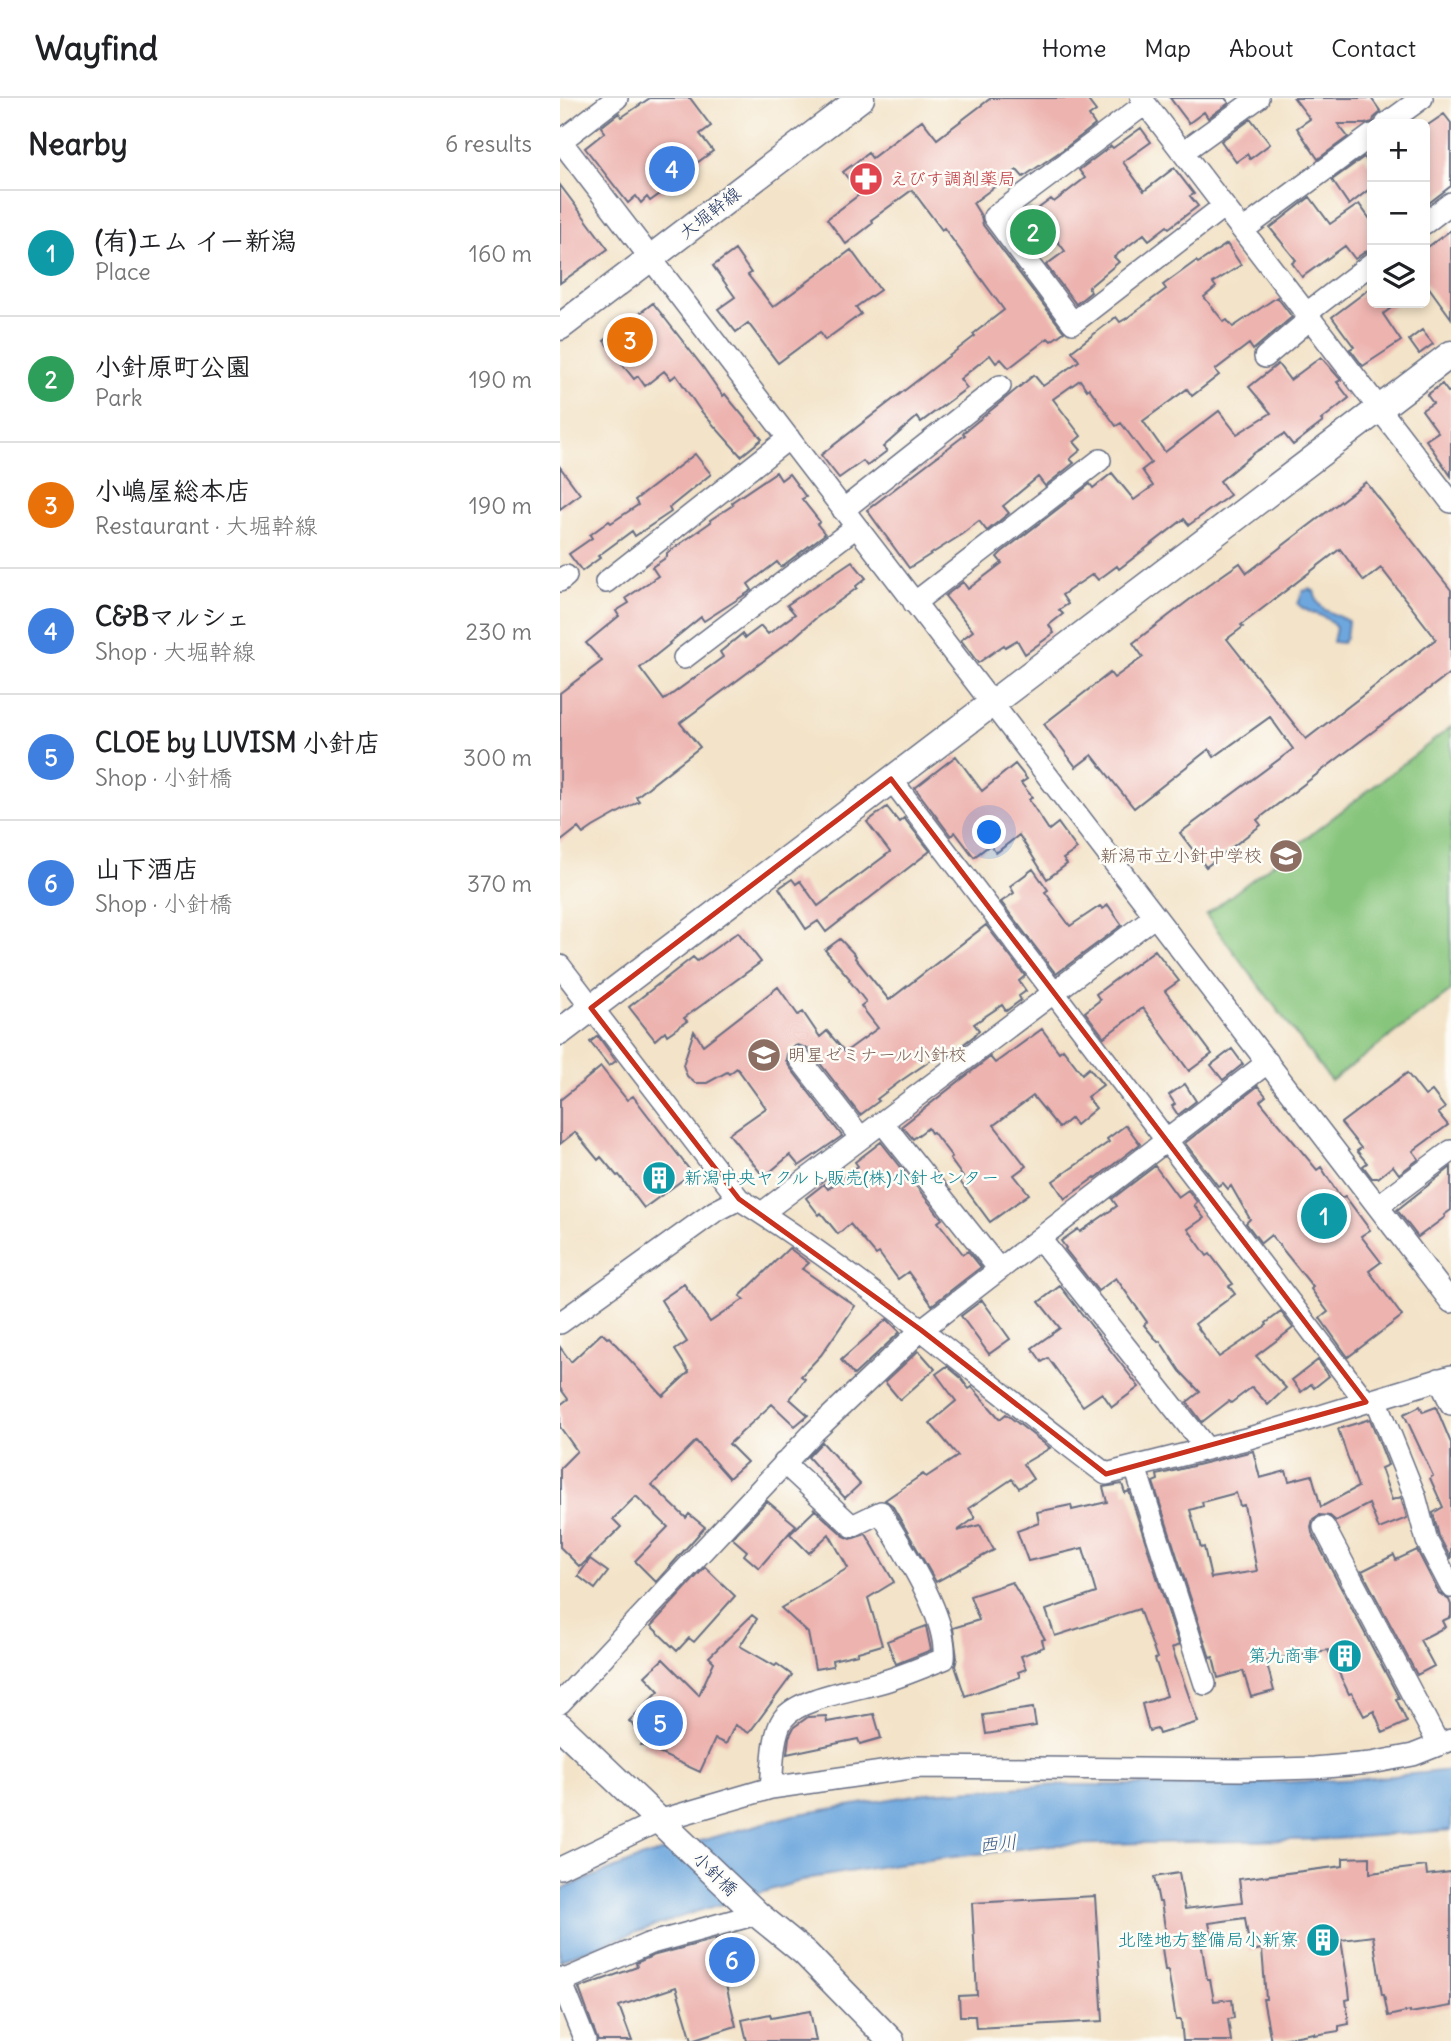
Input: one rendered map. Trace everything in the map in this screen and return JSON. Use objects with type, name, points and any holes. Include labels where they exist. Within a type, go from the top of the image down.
[{"type":"street","points":[[617,98],[560,141],[1451,1302]]},
{"type":"street","name":"大堀幹線","points":[[560,327],[861,98]]},
{"type":"street","points":[[1183,152],[1258,98]]},
{"type":"street","points":[[1393,119],[1422,98]]},
{"type":"street","points":[[1224,206],[1073,323],[994,217],[1143,101],[1380,407],[1451,502]]},
{"type":"street","points":[[1243,230],[1367,139]]},
{"type":"street","points":[[1430,219],[1451,203]]},
{"type":"street","points":[[1265,357],[1367,267]]},
{"type":"street","points":[[560,1032],[1451,354]]},
{"type":"street","points":[[684,658],[850,518],[1000,386]]},
{"type":"street","points":[[606,582],[789,438]]},
{"type":"street","points":[[914,603],[1100,460]]},
{"type":"street","points":[[891,779],[1167,1140],[1371,1400],[1415,1496],[1427,1541],[1451,1587]]},
{"type":"street","points":[[762,1213],[1155,916]]},
{"type":"street","points":[[560,966],[739,1199],[876,1294],[1027,1415],[1106,1474],[1246,1439],[1445,1378],[1451,1404]]},
{"type":"street","points":[[799,1058],[861,1138]]},
{"type":"street","points":[[560,1703],[814,1432],[921,1330],[1268,1062]]},
{"type":"street","points":[[882,1122],[999,1269]]},
{"type":"street","points":[[1378,1206],[1451,1151]]},
{"type":"street","points":[[560,1323],[714,1212],[739,1199]]},
{"type":"street","points":[[1040,1239],[1207,1449]]},
{"type":"street","points":[[771,1788],[777,1735],[782,1721],[791,1711],[804,1703],[889,1680],[944,1659],[945,1646],[930,1600],[881,1512],[852,1526],[784,1463]]},
{"type":"street","points":[[1135,1467],[1205,1684]]},
{"type":"street","points":[[560,1868],[771,1788],[917,1767],[1241,1770],[1314,1768],[1371,1763],[1413,1755],[1445,1743],[1324,1527]]},
{"type":"street","name":"小針橋","points":[[560,1726],[755,1912],[805,1953],[891,2041]]},
{"type":"street","points":[[585,2041],[561,1980],[648,1944],[755,1912]]},
{"type":"highlighted area","points":[[891,779],[1366,1402],[1106,1474],[921,1330],[739,1199],[591,1008]]},
{"type":"green space","points":[[1029,208],[1056,243],[1036,257],[1010,221]]},
{"type":"green space","points":[[1451,727],[1451,991],[1331,1081],[1206,915]]},
{"type":"water","points":[[1303,591],[1314,591],[1318,603],[1325,610],[1348,621],[1346,638],[1342,643],[1333,642],[1336,628],[1331,622],[1298,604]]},
{"type":"water","name":"西川","points":[[1451,1770],[1451,1830],[1335,1839],[1051,1845],[896,1864],[811,1878],[695,1912],[560,1961],[560,1890],[640,1858],[793,1815],[927,1793],[1060,1785],[1210,1785],[1363,1779]]},
{"type":"building","points":[[650,98],[690,98],[711,126],[700,134],[713,151],[686,171],[688,174],[650,201],[647,197],[641,203],[636,196],[628,203],[585,148],[605,132],[601,127],[619,113],[622,117]]},
{"type":"building","points":[[991,98],[1086,98],[1096,111],[1089,116],[1095,125],[1064,149],[1023,177],[1017,170],[973,203],[983,225],[1064,332],[1051,341],[1048,338],[1009,368],[1001,359],[996,363],[990,355],[960,379],[967,388],[921,422],[917,417],[883,447],[887,451],[867,466],[863,461],[839,478],[821,455],[975,336],[973,334],[1004,310],[944,228],[942,230],[912,190],[871,220],[873,223],[846,244],[827,219],[860,194],[843,172],[868,153],[872,158],[922,120],[937,139]]},
{"type":"building","points":[[1170,98],[1225,98],[1229,103],[1208,118],[1204,112],[1189,123]]},
{"type":"building","points":[[1294,98],[1371,98],[1381,112],[1374,119],[1367,119],[1367,124],[1338,124],[1348,137],[1318,159],[1297,128],[1310,119]]},
{"type":"building","points":[[1444,114],[1451,123],[1451,186],[1430,202],[1430,182],[1430,124]]},
{"type":"building","points":[[1251,119],[1270,144],[1250,159],[1247,154],[1236,162],[1221,141]]},
{"type":"building","points":[[1141,128],[1151,142],[1123,162],[1144,191],[1174,168],[1194,194],[1190,196],[1198,206],[1149,240],[1144,234],[1114,257],[1119,262],[1088,288],[1091,292],[1076,304],[1046,265],[1065,251],[1035,211],[1051,199],[1054,202],[1085,178],[1079,170]]},
{"type":"building","points":[[1364,157],[1367,161],[1367,191],[1349,205],[1332,180]]},
{"type":"building","points":[[560,185],[608,249],[560,283]]},
{"type":"building","points":[[1310,197],[1330,224],[1359,204],[1367,215],[1367,251],[1355,259],[1345,246],[1302,277],[1292,263],[1296,260],[1270,228]]},
{"type":"building","points":[[1451,230],[1451,318],[1430,289],[1430,245]]},
{"type":"building","points":[[1227,244],[1241,265],[1213,283],[1216,287],[1204,297],[1224,322],[1227,320],[1233,327],[1277,297],[1292,317],[1253,350],[1249,344],[1215,370],[1219,375],[1192,396],[1187,389],[1143,421],[1165,452],[1219,411],[1237,434],[1271,413],[1249,387],[1278,364],[1290,380],[1321,357],[1341,380],[1337,382],[1349,398],[1293,445],[1284,434],[1254,453],[1220,481],[1230,495],[1189,525],[1184,519],[1119,569],[1117,566],[1098,580],[1093,574],[1062,595],[1068,604],[1059,610],[1063,614],[1049,625],[1054,633],[1025,654],[1017,640],[1005,647],[1004,645],[978,663],[961,640],[973,631],[945,596],[963,582],[968,589],[1002,563],[997,557],[1002,552],[1090,484],[1093,488],[1112,473],[1134,500],[1153,486],[1142,470],[1151,463],[1121,423],[1116,426],[1089,388],[1087,390],[1080,380],[1053,399],[1081,436],[1074,442],[1081,450],[1070,459],[1074,463],[1045,486],[1038,477],[1003,506],[1009,513],[987,531],[979,521],[909,568],[867,510],[965,435],[963,433],[1034,375],[1043,386],[1079,361],[1072,351],[1116,317],[1120,322],[1127,318],[1166,289],[1163,285],[1196,261],[1198,263]]},
{"type":"building","points":[[735,250],[751,273],[748,275],[773,307],[851,250],[880,290],[856,307],[861,314],[825,340],[820,332],[778,363],[748,323],[736,332],[718,309],[735,297],[713,266]]},
{"type":"building","points":[[1367,291],[1367,308],[1391,308],[1383,314],[1401,341],[1363,366],[1350,349],[1354,347],[1332,317]]},
{"type":"building","points":[[653,303],[723,396],[725,394],[762,439],[741,456],[700,410],[676,375],[671,379],[664,371],[645,386],[638,376],[634,379],[604,341]]},
{"type":"building","points":[[1422,330],[1433,344],[1419,354],[1409,340]]},
{"type":"building","points":[[1442,384],[1448,392],[1451,391],[1451,476],[1426,440],[1438,432],[1422,410],[1433,403],[1427,395]]},
{"type":"building","points":[[695,454],[711,474],[669,508],[671,512],[635,536],[632,531],[582,571],[569,554],[592,538],[590,535],[609,521],[611,523],[638,505],[635,500]]},
{"type":"building","points":[[560,467],[580,494],[560,509]]},
{"type":"building","points":[[776,472],[781,480],[789,474],[806,497],[802,499],[820,522],[817,524],[825,534],[781,567],[777,562],[748,584],[752,590],[704,621],[701,617],[640,668],[664,700],[723,657],[720,652],[742,634],[745,638],[761,626],[768,634],[795,614],[787,605],[852,561],[866,578],[790,641],[680,723],[700,747],[636,797],[639,801],[583,834],[578,828],[560,842],[560,693],[602,661],[586,643],[619,616],[616,611],[629,603],[626,598],[658,576],[652,567],[667,557],[667,553],[733,505],[732,502]]},
{"type":"building","points":[[1366,482],[1451,590],[1451,672],[1257,820],[1261,825],[1206,867],[1180,833],[1293,749],[1270,717],[1214,757],[1209,749],[1134,808],[1092,755],[1076,767],[1044,724],[1110,673],[1114,678],[1143,657],[1133,643],[1214,581],[1240,563],[1247,573]],"holes":[[[1340,549],[1364,581],[1381,568],[1436,639],[1306,739],[1227,639],[1243,627],[1241,625]]]},
{"type":"building","points":[[956,756],[982,791],[1015,764],[1027,779],[1021,783],[1032,797],[1029,800],[1049,830],[1058,823],[1077,849],[1063,859],[1067,864],[1047,879],[1019,835],[996,853],[990,845],[974,857],[955,832],[951,836],[915,788]]},
{"type":"building","points":[[887,807],[899,822],[904,818],[930,851],[826,932],[818,921],[806,929],[779,888],[792,879],[796,884],[800,881],[818,906],[890,852],[867,822]]},
{"type":"building","points":[[1033,869],[1048,890],[1045,892],[1070,926],[1100,906],[1103,909],[1108,905],[1122,925],[1056,974],[1001,902],[1014,893],[1010,886]]},
{"type":"building","points":[[986,925],[1025,976],[1019,981],[1026,991],[1019,996],[1021,1000],[1006,1011],[1002,1005],[974,1024],[979,1030],[974,1036],[949,1055],[946,1050],[902,1080],[860,1115],[809,1049],[798,1045],[792,1047],[786,1060],[789,1066],[842,1136],[799,1166],[790,1155],[764,1177],[729,1134],[766,1108],[737,1068],[707,1083],[695,1083],[687,1076],[683,1065],[694,1031],[703,1045],[778,987],[798,1015],[803,1012],[820,1037],[827,1031],[845,1052],[878,1028],[861,1006],[866,1002],[825,950],[840,939],[889,1000]]},
{"type":"building","points":[[738,932],[761,962],[684,1018],[687,1021],[667,1035],[665,1031],[655,1040],[629,1007],[693,957],[697,961]]},
{"type":"building","points":[[1155,950],[1179,981],[1165,991],[1212,1054],[1189,1071],[1143,1008],[1104,1037],[1085,1012],[1100,1000],[1096,994]]},
{"type":"building","points":[[1042,1029],[1059,1052],[1063,1049],[1082,1074],[1089,1068],[1103,1085],[1087,1097],[1096,1108],[1076,1125],[1071,1118],[1059,1128],[1033,1096],[994,1125],[1026,1166],[1014,1175],[1029,1194],[990,1222],[959,1180],[963,1177],[933,1132],[928,1128],[913,1139],[902,1126],[990,1057],[995,1063]]},
{"type":"building","points":[[598,1036],[616,1061],[609,1066],[590,1042]]},
{"type":"building","points":[[1232,1049],[1243,1064],[1223,1080],[1211,1065]]},
{"type":"building","points":[[601,1067],[627,1100],[633,1096],[692,1173],[644,1208],[619,1175],[617,1176],[601,1157],[598,1160],[575,1132],[560,1144],[560,1100]]},
{"type":"building","points":[[1407,1073],[1425,1096],[1432,1091],[1445,1108],[1438,1113],[1448,1125],[1413,1151],[1419,1159],[1399,1174],[1393,1166],[1378,1178],[1372,1178],[1363,1166],[1367,1163],[1357,1151],[1361,1148],[1341,1123]]},
{"type":"building","points":[[1185,1084],[1196,1101],[1178,1115],[1169,1095]]},
{"type":"building","points":[[1258,1086],[1266,1096],[1260,1101],[1317,1170],[1321,1167],[1341,1198],[1345,1196],[1370,1230],[1361,1236],[1381,1262],[1369,1271],[1402,1316],[1348,1357],[1320,1318],[1328,1312],[1311,1289],[1313,1287],[1271,1235],[1261,1243],[1246,1223],[1250,1219],[1231,1186],[1228,1189],[1223,1183],[1218,1186],[1185,1143]]},
{"type":"building","points":[[1126,1125],[1140,1144],[1065,1199],[1053,1181],[1109,1142],[1107,1139]]},
{"type":"building","points":[[881,1142],[942,1219],[938,1222],[963,1254],[968,1251],[981,1267],[932,1305],[908,1272],[898,1279],[879,1253],[876,1255],[850,1224],[838,1234],[806,1198],[824,1184],[828,1189],[858,1166],[855,1162]]},
{"type":"building","points":[[1155,1166],[1178,1197],[1188,1190],[1197,1202],[1194,1205],[1204,1218],[1188,1229],[1207,1256],[1210,1254],[1233,1284],[1229,1286],[1235,1294],[1195,1324],[1219,1357],[1267,1325],[1266,1323],[1281,1312],[1293,1328],[1256,1356],[1286,1388],[1268,1405],[1252,1387],[1202,1422],[1187,1402],[1200,1392],[1144,1325],[1147,1322],[1116,1278],[1098,1291],[1061,1241],[1078,1229],[1080,1232],[1117,1206],[1112,1199]]},
{"type":"building","points":[[1451,1167],[1451,1210],[1418,1237],[1397,1210]]},
{"type":"building","points":[[789,1248],[809,1263],[802,1269],[855,1306],[821,1355],[801,1376],[805,1379],[790,1399],[808,1415],[795,1426],[772,1404],[729,1444],[747,1462],[729,1478],[696,1441],[652,1485],[686,1518],[689,1514],[705,1527],[656,1582],[635,1561],[668,1527],[636,1496],[613,1519],[621,1527],[580,1567],[560,1547],[560,1468],[577,1451],[560,1427],[560,1405],[568,1399],[560,1388],[560,1347],[571,1362],[602,1333],[609,1337],[663,1396],[689,1372],[675,1350],[687,1342],[661,1300],[684,1284],[710,1322],[744,1299],[740,1296]]},
{"type":"building","points":[[1060,1286],[1139,1387],[1112,1407],[1102,1393],[1083,1406],[1048,1358],[1042,1362],[1032,1348],[1060,1328],[1039,1302]]},
{"type":"building","points":[[982,1300],[1010,1339],[989,1354],[961,1316]]},
{"type":"building","points":[[887,1319],[900,1332],[854,1375],[841,1360]]},
{"type":"building","points":[[918,1351],[935,1369],[900,1400],[885,1382]]},
{"type":"building","points":[[1318,1360],[1329,1376],[1314,1388],[1311,1384],[1301,1392],[1292,1380]]},
{"type":"building","points":[[947,1366],[969,1389],[972,1387],[1000,1419],[1006,1414],[1050,1448],[1023,1464],[1033,1479],[1019,1488],[1012,1479],[969,1508],[975,1518],[957,1531],[980,1525],[994,1550],[936,1582],[892,1505],[885,1500],[923,1474],[926,1477],[958,1456],[930,1423],[956,1401],[936,1374]]},
{"type":"building","points":[[1420,1406],[1423,1412],[1436,1407],[1451,1443],[1451,1559],[1439,1536],[1433,1513],[1443,1507],[1430,1478],[1433,1476],[1404,1414]]},
{"type":"building","points":[[1370,1419],[1388,1465],[1381,1468],[1392,1500],[1401,1497],[1407,1518],[1379,1529],[1369,1504],[1336,1521],[1330,1516],[1319,1515],[1313,1519],[1311,1527],[1399,1698],[1396,1699],[1407,1722],[1383,1733],[1374,1711],[1364,1716],[1352,1693],[1349,1694],[1328,1650],[1266,1660],[1274,1691],[1251,1697],[1243,1671],[1218,1678],[1153,1482],[1158,1480],[1157,1475],[1253,1451],[1260,1478],[1286,1471],[1289,1481],[1312,1475],[1321,1507],[1358,1487],[1338,1429]],"holes":[[[1236,1493],[1240,1506],[1244,1505],[1257,1571],[1211,1578],[1204,1547],[1201,1548],[1190,1510],[1203,1506],[1202,1502]]]},
{"type":"building","points":[[822,1442],[860,1484],[845,1498],[808,1457]]},
{"type":"building","points":[[1122,1484],[1125,1493],[1129,1491],[1179,1645],[1172,1648],[1198,1722],[1159,1734],[1157,1729],[1149,1731],[1142,1704],[1167,1696],[1155,1659],[1157,1658],[1139,1609],[1055,1636],[1046,1610],[1096,1593],[1083,1548],[1028,1561],[1017,1531],[1039,1523],[1037,1512],[1071,1505],[1072,1510],[1107,1502],[1103,1487]]},
{"type":"building","points":[[767,1501],[796,1525],[759,1568],[744,1555],[747,1551],[732,1538]]},
{"type":"building","points":[[813,1508],[844,1536],[851,1539],[866,1534],[894,1582],[868,1598],[882,1645],[832,1660],[833,1666],[815,1669],[808,1633],[781,1608],[848,1568],[829,1534],[809,1553],[790,1534],[815,1510]]},
{"type":"building","points":[[1417,1550],[1439,1593],[1449,1600],[1451,1617],[1442,1621],[1445,1627],[1420,1640],[1434,1666],[1417,1675],[1362,1571],[1394,1555],[1396,1560]]},
{"type":"building","points":[[590,1559],[608,1572],[595,1589],[578,1576]]},
{"type":"building","points":[[705,1567],[735,1596],[694,1642],[689,1638],[677,1651],[651,1626]]},
{"type":"building","points":[[1012,1582],[1045,1639],[1042,1640],[1044,1647],[1021,1656],[1026,1669],[1018,1672],[1020,1677],[965,1696],[955,1666],[957,1658],[953,1628],[979,1620],[970,1596]]},
{"type":"building","points":[[752,1615],[757,1619],[740,1646],[775,1666],[777,1664],[792,1675],[749,1733],[735,1725],[726,1744],[715,1739],[700,1772],[641,1745],[647,1739],[629,1721],[659,1691],[645,1676],[663,1659],[699,1695],[714,1662],[709,1657]]},
{"type":"building","points":[[926,1626],[931,1650],[896,1664],[887,1641]]},
{"type":"building","points":[[1033,1708],[1036,1726],[986,1734],[983,1715]]},
{"type":"building","points":[[874,1714],[881,1738],[860,1744],[858,1739],[787,1754],[789,1737],[794,1727],[808,1717],[826,1716],[827,1722]]},
{"type":"building","points":[[1370,1857],[1370,1873],[1426,1866],[1427,1875],[1451,1872],[1451,2006],[1388,2016],[1373,1936],[1341,1940],[1350,1999],[1346,2000],[1349,2024],[1339,2026],[1339,2031],[1271,2041],[1263,1999],[1266,1999],[1262,1949],[1250,1951],[1245,1918],[1209,1923],[1211,1933],[1200,1935],[1207,1979],[1210,1979],[1214,2001],[1232,1999],[1234,2018],[1228,2019],[1231,2041],[1183,2041],[1181,2020],[1176,2020],[1168,1970],[1165,1970],[1162,1948],[1168,1947],[1154,1877],[1179,1873],[1185,1909],[1242,1902],[1239,1879],[1343,1866],[1343,1858]]},
{"type":"building","points":[[1095,1896],[1103,2021],[976,2028],[975,2016],[960,2016],[959,1996],[977,1995],[972,1903]]},
{"type":"building","points":[[723,1937],[748,1955],[742,1973],[724,1977],[736,2026],[692,2040],[676,1987],[619,2006],[632,2041],[598,2041],[579,1988],[637,1967],[636,1963],[652,1956]]},
{"type":"building","points":[[810,2011],[816,2041],[747,2041],[742,2020],[770,2014],[771,2018]]},
{"type":"place","name":"C&Bマルシェ","points":[[672,169]]},
{"type":"place","name":"えびす調剤薬局","points":[[866,179]]},
{"type":"place","name":"小針原町公園","points":[[1033,232]]},
{"type":"place","name":"小嶋屋総本店","points":[[630,340]]},
{"type":"place","name":"新潟市立小針中学校","points":[[1286,856]]},
{"type":"place","name":"明星ゼミナール小針校","points":[[764,1055]]},
{"type":"place","name":"新潟中央ヤクルト販売(株)小針センター","points":[[659,1178]]},
{"type":"place","name":"(有)エム イー新潟","points":[[1324,1216]]},
{"type":"place","name":"第九商事","points":[[1345,1656]]},
{"type":"place","name":"CLOE by LUVISM 小針店","points":[[660,1723]]},
{"type":"place","name":"北陸地方整備局小新寮","points":[[1323,1940]]},
{"type":"place","name":"山下酒店","points":[[732,1960]]}]
